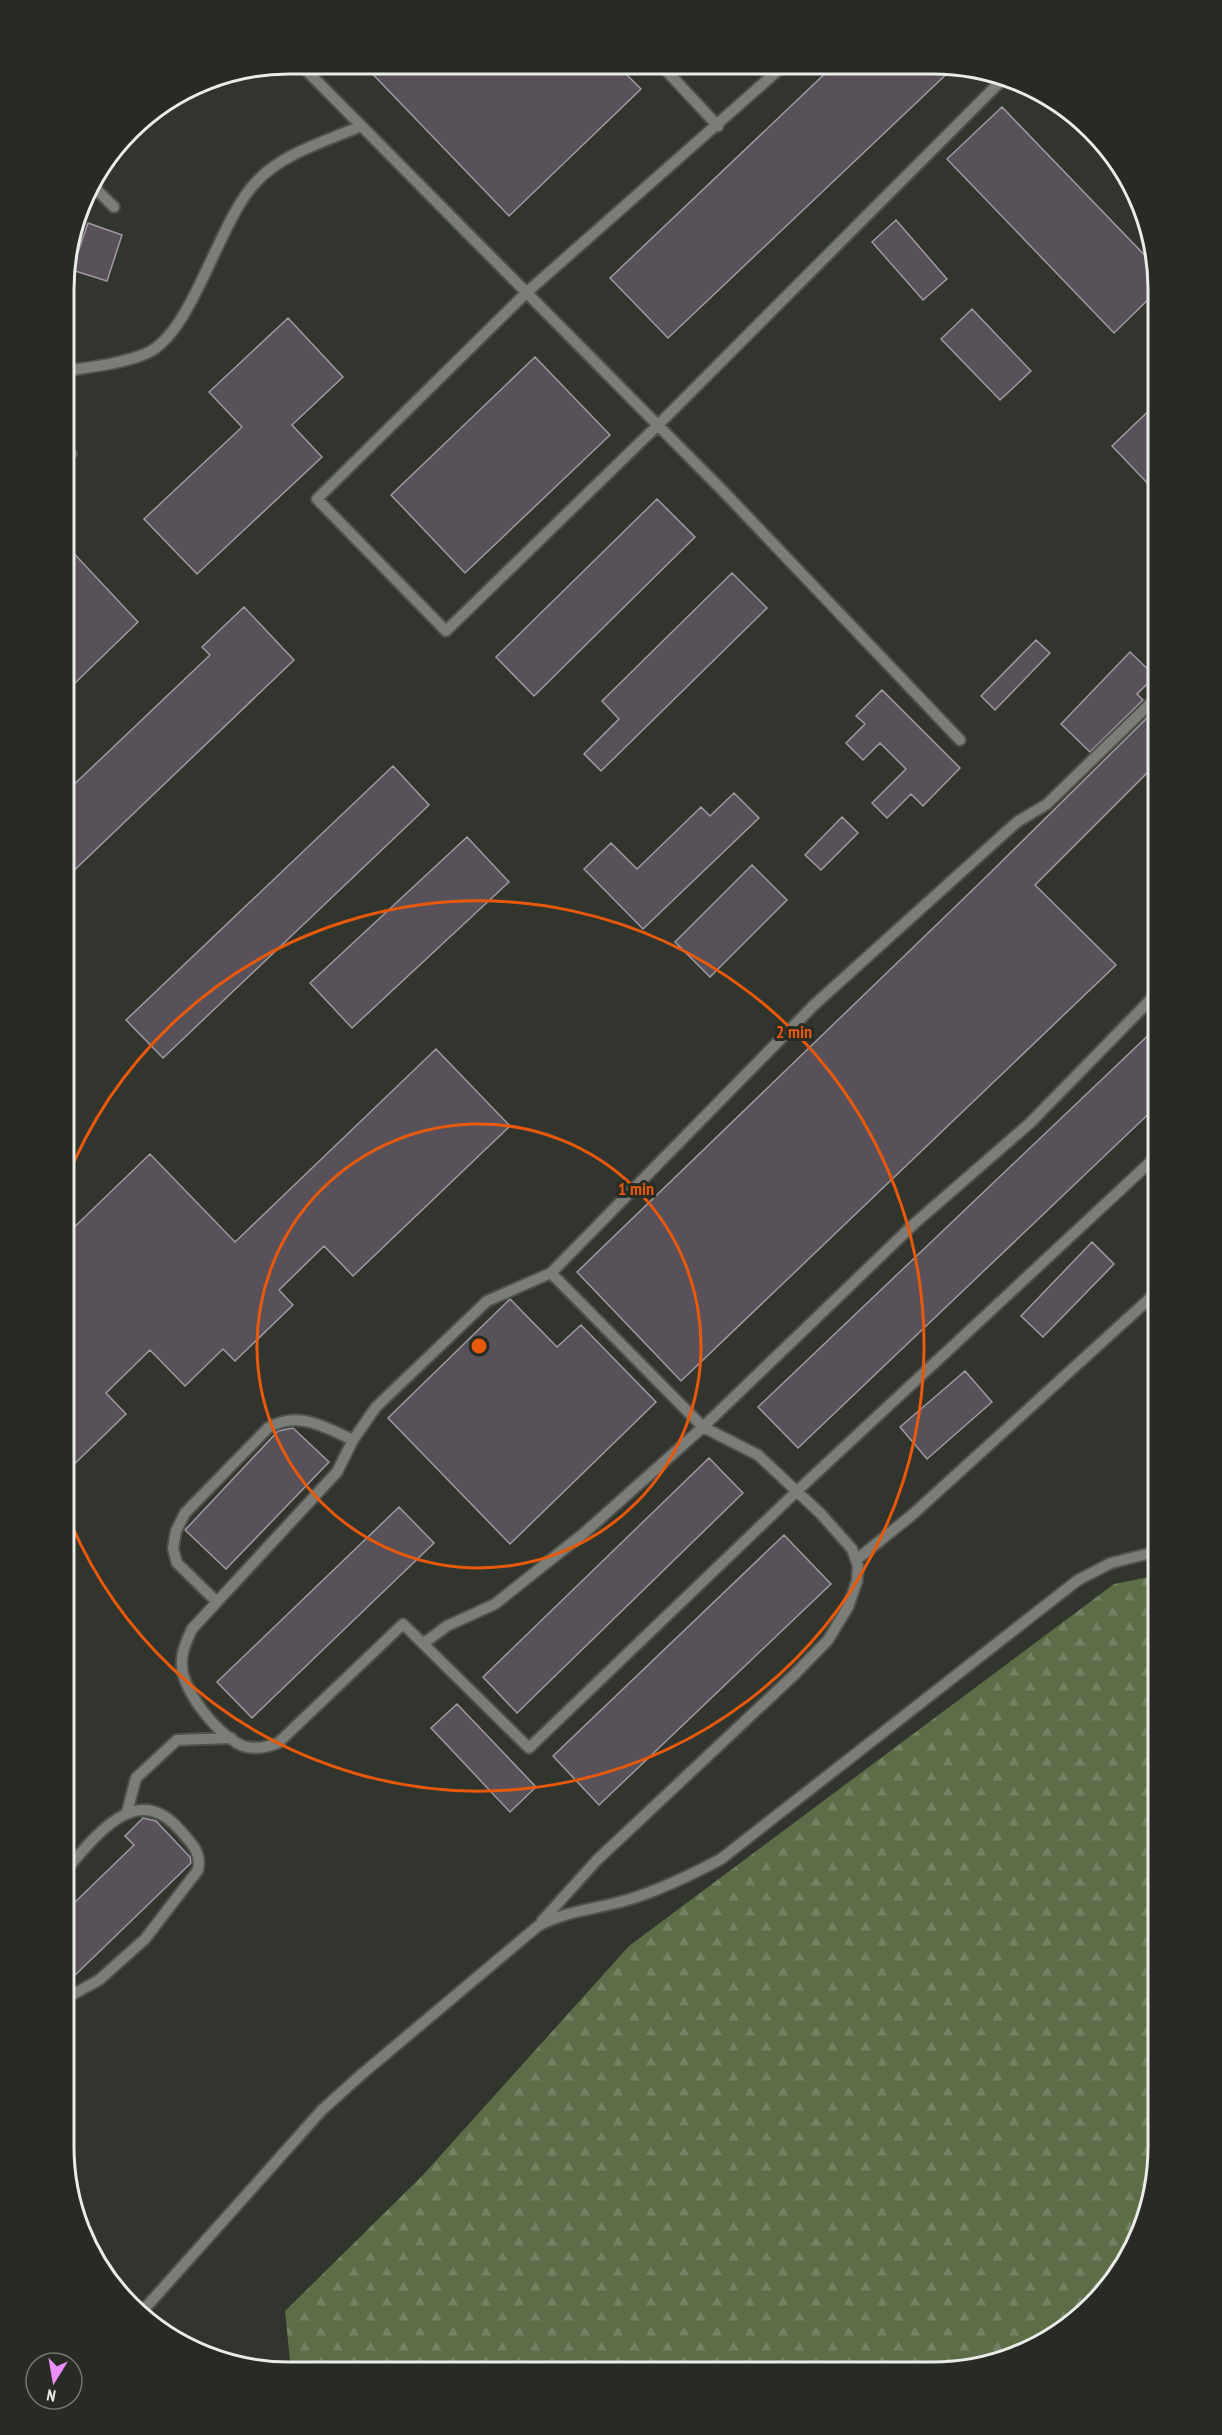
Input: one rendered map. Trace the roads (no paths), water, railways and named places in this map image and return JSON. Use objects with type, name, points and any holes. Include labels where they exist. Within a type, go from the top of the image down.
[{"type":"lane","points":[[310,74],[658,425],[960,740]]},
{"type":"lane","points":[[669,74],[718,126]]},
{"type":"lane","points":[[774,74],[526,293],[317,499],[446,631],[658,425],[998,84]]},
{"type":"lane","points":[[74,369],[146,354],[163,343],[179,324],[227,223],[257,180],[300,153],[361,126]]},
{"type":"lane","points":[[97,190],[114,207]]},
{"type":"lane","points":[[1148,706],[1047,804],[1017,822],[814,1005],[551,1273],[487,1300],[375,1407],[353,1440],[337,1472],[192,1629],[182,1650],[183,1673],[192,1696],[215,1724],[238,1744],[262,1749],[278,1743],[403,1624],[530,1748],[797,1491],[1148,1164]]},
{"type":"lane","points":[[424,1643],[447,1626],[495,1604],[584,1534],[703,1427],[915,1223],[1030,1123],[1148,1002]]},
{"type":"lane","points":[[146,2307],[322,2110],[538,1926],[597,1860],[794,1676],[828,1640],[848,1607],[857,1581],[856,1560],[852,1549],[797,1491],[758,1455],[703,1427],[551,1273]]},
{"type":"lane","points":[[856,1560],[912,1515],[1148,1300]]},
{"type":"lane","points":[[217,1602],[177,1563],[173,1549],[176,1531],[185,1513],[268,1428],[280,1420],[306,1421],[353,1440]]},
{"type":"lane","points":[[538,1926],[552,1918],[627,1900],[676,1883],[721,1859],[1078,1580],[1111,1563],[1148,1554]]},
{"type":"lane","points":[[126,1812],[136,1778],[177,1740],[231,1738]]},
{"type":"lane","points":[[74,1862],[126,1812],[143,1808],[157,1811],[177,1827],[196,1849],[201,1859],[198,1870],[145,1939],[99,1980],[74,1994]]}]
